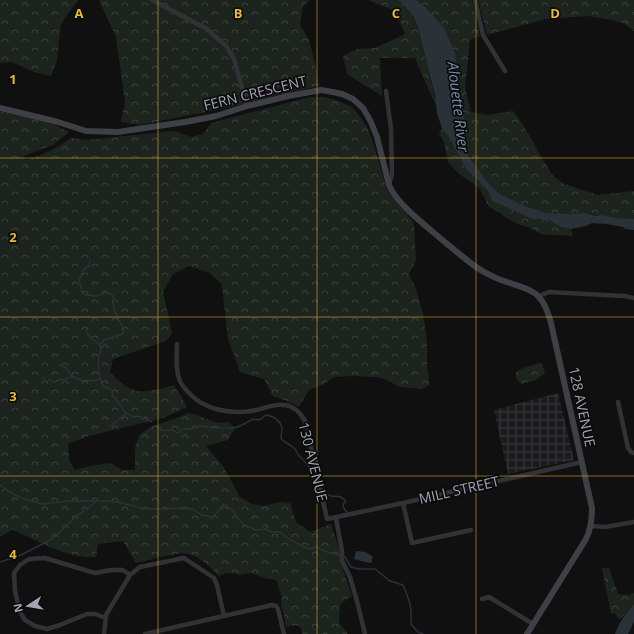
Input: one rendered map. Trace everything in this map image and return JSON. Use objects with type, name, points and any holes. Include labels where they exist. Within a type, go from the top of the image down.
[{"type":"street","points":[[152,0],[207,29],[226,46],[234,59],[247,106]]},
{"type":"street","points":[[475,0],[484,35],[505,72]]},
{"type":"street","name":"FERN CRESCENT","points":[[0,108],[44,118],[86,131],[118,132],[216,116],[247,106],[321,90],[342,94],[353,99],[363,108],[371,122],[377,137],[388,185],[395,196],[416,217],[467,260],[487,274],[529,289],[539,296]]},
{"type":"street","points":[[386,90],[391,129],[392,175],[388,185]]},
{"type":"street","points":[[539,296],[549,292],[634,298]]},
{"type":"street","name":"128 AVENUE","points":[[539,296],[545,305],[551,323],[592,508],[591,526]]},
{"type":"street","name":"130 AVENUE","points":[[177,344],[177,369],[179,380],[192,397],[201,403],[225,412],[252,411],[280,405],[288,406],[299,412],[305,421],[327,519]]},
{"type":"street","points":[[618,402],[628,448],[634,453]]},
{"type":"street","name":"MILL STREET","points":[[327,519],[582,462]]},
{"type":"street","points":[[402,503],[412,543],[471,530]]},
{"type":"street","name":"130 AVENUE","points":[[336,518],[343,564],[350,577],[356,595],[366,634]]},
{"type":"street","points":[[527,634],[586,539],[591,526],[605,528],[634,522]]},
{"type":"street","points":[[106,618],[95,614],[87,614],[47,629],[35,626],[25,620],[20,612],[15,591],[14,573],[20,565],[29,559],[45,558],[95,573],[111,570],[123,570],[130,575]]},
{"type":"street","points":[[104,634],[106,615],[130,575],[140,567],[184,558],[214,578],[224,616]]},
{"type":"street","points":[[482,599],[489,597],[533,624]]},
{"type":"street","points":[[146,634],[269,606],[276,606],[284,634]]},
{"type":"shaded area","points":[[558,393],[574,460],[508,474],[494,410]]},
{"type":"green space","points":[[0,0],[79,0],[61,24],[57,60],[51,76],[34,72],[12,62],[0,63]]},
{"type":"green space","points":[[99,0],[310,0],[303,6],[300,25],[309,40],[319,86],[231,107],[140,125],[121,122],[125,102],[116,37]]},
{"type":"green space","points":[[368,0],[398,0],[413,15],[418,27],[437,106],[415,58],[380,58],[382,96],[347,74],[343,56],[357,49],[375,48],[405,34],[395,11]]},
{"type":"green space","points":[[416,0],[472,0],[480,36],[470,40],[465,87],[471,112],[487,115],[513,111],[525,128],[553,176],[564,184],[598,195],[634,191],[634,219],[616,218],[603,215],[594,216],[586,213],[547,213],[527,207],[500,194],[489,184],[469,157],[463,123],[455,53]]},
{"type":"green space","points":[[478,0],[634,0],[634,31],[625,24],[613,20],[588,16],[546,19],[487,35]]},
{"type":"green space","points":[[310,97],[324,97],[336,100],[352,107],[362,119],[369,131],[386,187],[392,197],[414,223],[416,260],[409,274],[416,289],[423,314],[427,342],[427,367],[430,385],[421,389],[400,387],[385,379],[377,377],[334,377],[323,385],[309,390],[299,407],[273,396],[264,379],[240,372],[228,339],[222,285],[210,273],[189,266],[173,274],[163,292],[172,333],[166,341],[113,359],[110,372],[123,384],[137,391],[154,390],[174,385],[187,407],[163,418],[89,436],[68,444],[69,460],[75,470],[110,463],[122,470],[135,470],[135,448],[139,435],[150,427],[188,413],[217,423],[228,422],[235,428],[228,440],[206,446],[223,466],[240,497],[252,504],[264,506],[280,502],[290,503],[296,522],[310,532],[331,524],[340,551],[340,561],[352,596],[340,604],[339,622],[348,634],[302,634],[301,628],[297,625],[286,627],[281,604],[282,597],[276,580],[251,573],[240,575],[226,573],[219,576],[202,560],[193,555],[184,553],[136,563],[123,541],[98,544],[96,557],[85,557],[63,552],[12,530],[0,537],[0,111],[53,124],[69,132],[53,145],[23,156],[26,160],[50,151],[71,138],[86,140],[175,131],[191,137],[203,134],[211,123]]},
{"type":"green space","points":[[442,128],[466,169],[490,192],[492,201],[532,219],[547,219],[561,227],[571,229],[573,236],[541,234],[506,218],[499,212],[489,207],[480,189],[458,173],[448,162],[444,142],[439,134]]},
{"type":"green space","points":[[540,363],[542,364],[545,373],[536,380],[521,384],[516,378],[516,372],[525,367]]},
{"type":"green space","points":[[602,568],[609,568],[618,594],[629,595],[634,593],[634,604],[619,620],[615,613],[611,614]]},
{"type":"water","name":"Alouette River","points":[[398,0],[416,0],[425,7],[444,28],[455,53],[464,118],[463,123],[469,157],[489,184],[500,194],[527,207],[547,213],[586,213],[594,216],[603,215],[616,218],[634,219],[634,230],[607,224],[592,223],[586,226],[571,229],[561,227],[547,219],[532,219],[492,201],[489,192],[466,169],[442,128],[437,113],[435,95],[418,27],[413,15]]},
{"type":"water","points":[[356,551],[365,552],[372,556],[372,562],[369,563],[354,559]]},
{"type":"water","points":[[634,604],[634,622],[628,634],[615,634],[621,622]]},
{"type":"waterway","points":[[90,260],[89,266],[84,269],[79,280],[82,292],[86,295],[96,296],[106,293],[111,294],[113,296],[114,309],[124,330],[122,334],[104,340],[100,345],[101,350],[98,368],[101,382],[104,387],[109,388],[113,392],[112,395],[125,412],[133,417],[139,416],[152,422]]},
{"type":"waterway","points":[[86,329],[88,335],[100,345]]},
{"type":"waterway","points":[[59,365],[65,367],[72,376],[82,381],[94,381],[100,379]]},
{"type":"waterway","points":[[48,379],[54,382],[74,377]]},
{"type":"waterway","points":[[109,427],[126,413]]},
{"type":"waterway","points":[[160,427],[161,430],[173,430],[177,433],[182,429],[190,429],[200,426],[234,428],[253,419],[257,420],[266,415],[272,416],[279,421],[281,426],[281,439],[294,448],[306,463],[316,485]]},
{"type":"waterway","points":[[0,485],[19,497],[42,504],[69,501],[106,501],[118,502],[141,508],[193,509],[201,515],[213,517],[224,504],[234,511],[236,517],[246,526],[255,530],[266,529],[271,532],[280,532],[290,540],[309,549],[316,547],[327,552],[343,556],[351,567],[359,569],[375,569],[390,581],[403,585],[410,604],[411,624],[418,632],[423,634]]},
{"type":"waterway","points":[[324,493],[343,498],[346,502],[343,504],[343,508],[347,512]]},
{"type":"waterway","points":[[0,562],[21,555],[52,539],[77,516],[97,501]]}]
